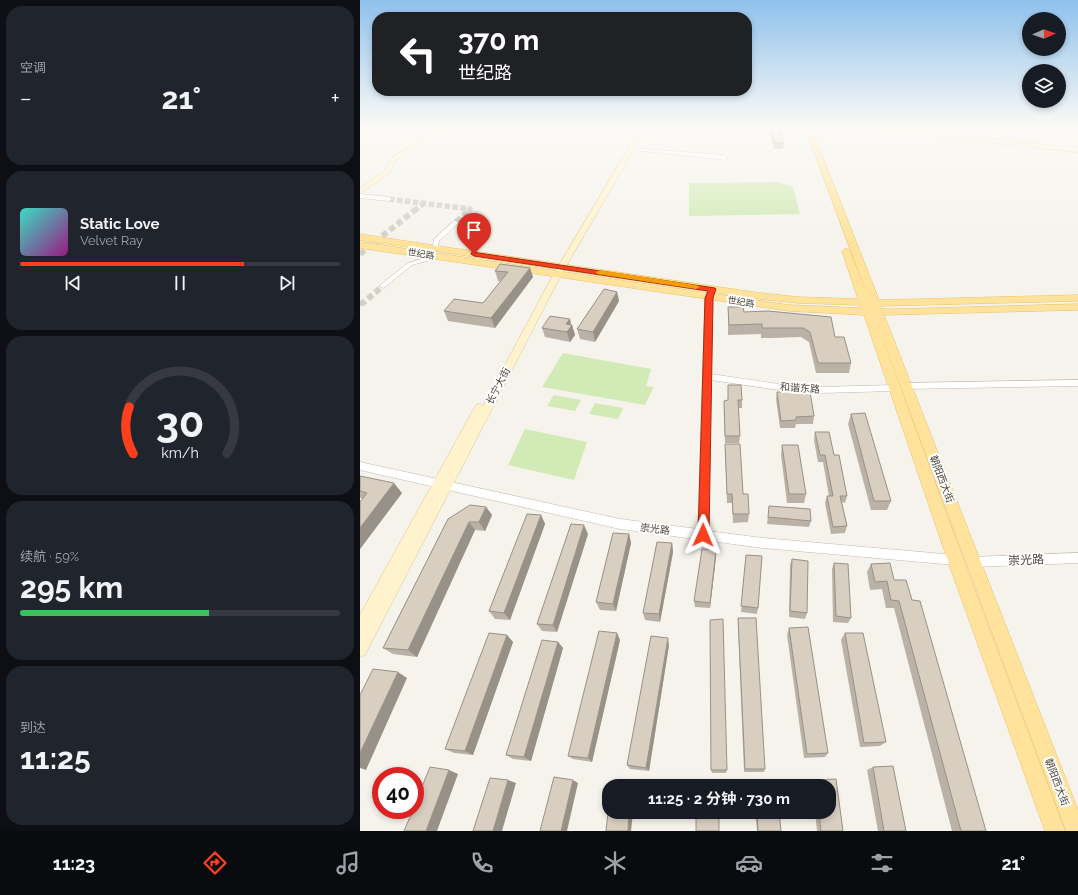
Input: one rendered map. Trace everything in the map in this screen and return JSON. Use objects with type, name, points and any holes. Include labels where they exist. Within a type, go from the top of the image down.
[{"type":"main road","points":[[360,185],[384,166]]},
{"type":"main road","points":[[360,191],[386,173],[390,166]]},
{"type":"main road","name":"长宁大街","points":[[360,650],[442,485],[556,270],[617,166]]},
{"type":"main road","name":"长宁大街","points":[[556,270],[621,166]]},
{"type":"main road","name":"朝阳西大街","points":[[820,166],[900,387],[955,560],[1052,826]]},
{"type":"main road","name":"世纪路","points":[[360,237],[393,241],[441,253]]},
{"type":"main road","name":"世纪路","points":[[360,245],[441,253],[711,293],[782,308],[1078,307]]},
{"type":"main road","name":"世纪路","points":[[871,307],[1078,298]]},
{"type":"main road","name":"朝阳西大街","points":[[900,387],[973,562],[1075,827]]},
{"type":"main road","name":"长宁大街","points":[[360,628],[442,485]]},
{"type":"street","points":[[360,196],[389,199]]},
{"type":"street","points":[[383,286],[410,264],[441,253],[435,246],[436,240],[456,222]]},
{"type":"street","points":[[703,535],[707,376],[711,293]]},
{"type":"street","name":"和谐东路","points":[[707,376],[792,389],[821,390],[900,387],[1077,385]]},
{"type":"street","name":"崇光路","points":[[360,466],[620,524],[763,543],[955,560]]},
{"type":"street","name":"崇光路","points":[[973,562],[1078,558]]},
{"type":"green space","points":[[778,182],[793,187],[800,214],[689,216],[689,183]]},
{"type":"green space","points":[[563,353],[651,369],[646,386],[654,387],[645,405],[542,387]]},
{"type":"green space","points":[[554,395],[581,400],[575,411],[547,406]]},
{"type":"green space","points":[[595,403],[623,408],[618,419],[589,414]]},
{"type":"green space","points":[[525,429],[587,442],[574,480],[508,465]]},
{"type":"building","points":[[500,264],[530,268],[491,318],[444,311],[454,299],[483,303],[508,272],[495,271]]},
{"type":"building","points":[[604,289],[617,292],[593,332],[577,329]]},
{"type":"building","points":[[728,307],[743,307],[744,312],[768,311],[831,317],[835,337],[844,337],[851,363],[818,363],[810,332],[803,328],[762,328],[762,324],[729,325]]},
{"type":"building","points":[[550,316],[570,319],[566,324],[572,325],[567,332],[542,328]]},
{"type":"building","points":[[728,385],[741,385],[742,400],[738,400],[740,436],[725,436],[724,401],[728,400]]},
{"type":"building","points":[[777,392],[810,392],[814,416],[796,417],[796,420],[781,421]]},
{"type":"building","points":[[865,413],[891,501],[874,501],[851,414]]},
{"type":"building","points":[[815,432],[829,432],[834,455],[839,455],[847,496],[840,496],[847,526],[833,527],[827,496],[833,496],[825,455],[820,455]]},
{"type":"building","points":[[725,444],[740,444],[743,494],[748,494],[749,514],[733,514],[732,494],[727,494]]},
{"type":"building","points":[[782,445],[798,445],[806,494],[789,494]]},
{"type":"building","points":[[360,476],[394,483],[360,528],[360,502],[367,493],[360,491]]},
{"type":"building","points":[[470,505],[486,507],[479,522],[469,522],[408,650],[383,648],[448,519]]},
{"type":"building","points":[[769,506],[810,509],[811,521],[768,517]]},
{"type":"building","points":[[527,514],[541,515],[504,613],[489,611]]},
{"type":"building","points":[[571,524],[584,525],[553,625],[537,624]]},
{"type":"building","points":[[613,533],[629,534],[613,604],[596,602]]},
{"type":"building","points":[[657,542],[672,543],[659,614],[643,613]]},
{"type":"building","points":[[702,549],[716,550],[710,603],[694,601]]},
{"type":"building","points":[[746,555],[762,556],[758,608],[741,606]]},
{"type":"building","points":[[792,559],[808,561],[807,613],[790,611]]},
{"type":"building","points":[[834,563],[848,564],[851,618],[836,616]]},
{"type":"building","points":[[890,563],[894,580],[906,580],[912,600],[920,601],[986,831],[961,831],[899,601],[891,600],[887,581],[875,582],[871,564]]},
{"type":"building","points":[[738,618],[756,618],[765,769],[745,769]]},
{"type":"building","points":[[723,619],[727,770],[711,770],[710,620]]},
{"type":"building","points":[[808,627],[828,753],[807,754],[789,628]]},
{"type":"building","points":[[599,631],[617,633],[588,758],[568,756]]},
{"type":"building","points":[[489,633],[507,635],[465,751],[445,749]]},
{"type":"building","points":[[845,633],[863,633],[886,742],[864,743]]},
{"type":"building","points":[[651,636],[668,638],[646,768],[627,765]]},
{"type":"building","points":[[542,640],[558,642],[524,757],[506,755]]},
{"type":"building","points":[[373,669],[398,672],[360,753],[360,695]]},
{"type":"building","points":[[893,766],[906,831],[884,831],[873,767]]},
{"type":"building","points":[[430,767],[449,770],[426,831],[404,831],[409,819],[424,819],[424,782]]},
{"type":"building","points":[[554,777],[573,780],[561,831],[540,831]]},
{"type":"building","points":[[490,778],[508,780],[493,831],[473,831]]},
{"type":"building","points":[[836,779],[843,831],[821,831],[820,819],[836,819]]},
{"type":"building","points":[[607,819],[629,819],[628,831],[606,831]]},
{"type":"building","points":[[696,819],[719,819],[719,831],[696,831]]},
{"type":"building","points":[[757,819],[780,819],[781,831],[758,831]]},
{"type":"tunnel","points":[[389,199],[424,203]]},
{"type":"tunnel","points":[[414,211],[424,203]]},
{"type":"tunnel","points":[[424,203],[470,209],[469,210]]},
{"type":"tunnel","points":[[360,254],[415,210]]},
{"type":"tunnel","points":[[456,222],[469,210]]},
{"type":"tunnel","points":[[360,303],[363,303],[383,286]]},
{"type":"slow traffic","points":[[600,272],[696,287]]},
{"type":"route","points":[[474,254],[712,289],[709,298],[703,535]]}]
